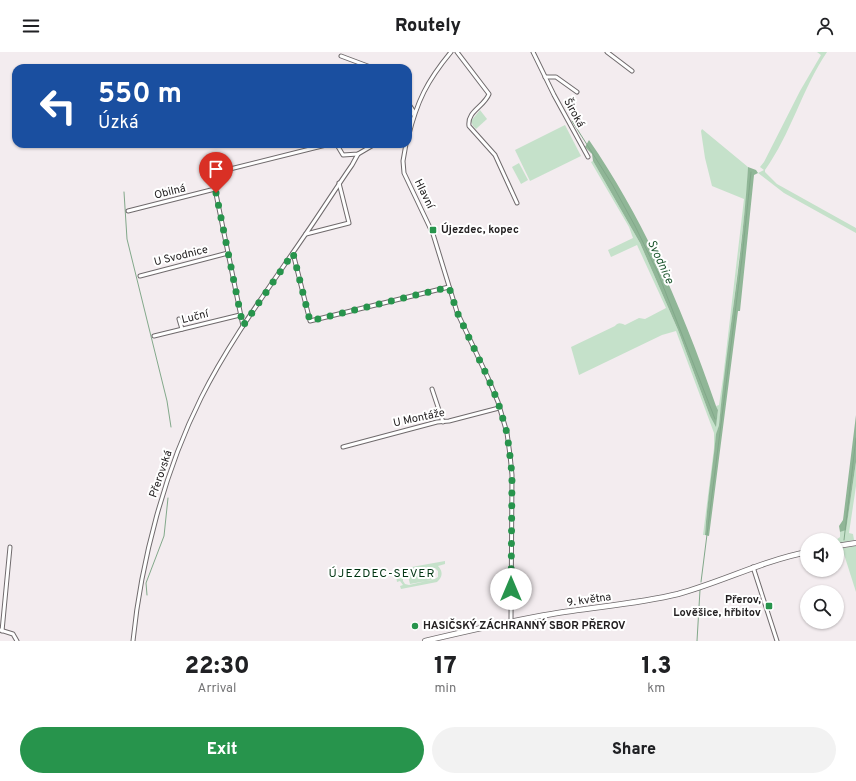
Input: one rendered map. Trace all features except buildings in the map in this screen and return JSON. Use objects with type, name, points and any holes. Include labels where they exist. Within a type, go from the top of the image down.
[{"type":"street","points":[[412,121],[414,112],[428,82],[451,52]]},
{"type":"street","points":[[457,52],[489,94],[472,114],[468,122],[469,126],[495,155],[517,203]]},
{"type":"street","name":"Široká","points":[[532,52],[561,109],[588,157]]},
{"type":"street","points":[[607,52],[632,71]]},
{"type":"street","points":[[341,56],[362,64]]},
{"type":"street","name":"Široká","points":[[545,77],[556,77],[577,92]]},
{"type":"street","points":[[243,326],[216,189],[210,174],[312,148]]},
{"type":"street","points":[[338,148],[342,155],[358,154],[368,148]]},
{"type":"street","name":"Hlavní","points":[[405,148],[403,161],[404,173],[433,234],[457,312],[488,378],[507,433],[512,475],[511,621]]},
{"type":"street","name":"Přerovská","points":[[133,641],[139,592],[162,500],[176,457],[201,398],[220,362],[243,326],[306,234],[358,154]]},
{"type":"street","points":[[306,234],[349,223],[339,183]]},
{"type":"street","name":"Obilná","points":[[128,211],[216,189]]},
{"type":"street","name":"U Svodnice","points":[[140,276],[228,253]]},
{"type":"street","points":[[293,253],[310,321],[449,287]]},
{"type":"street","name":"Luční","points":[[154,336],[240,315]]},
{"type":"street","points":[[179,319],[182,329]]},
{"type":"street","points":[[432,389],[443,422]]},
{"type":"street","name":"U Montáže","points":[[343,447],[437,422],[443,422],[499,408]]},
{"type":"street","points":[[844,545],[856,543]]},
{"type":"street","points":[[10,547],[1,630],[14,635],[18,641]]},
{"type":"street","name":"9. května","points":[[425,641],[511,621],[587,610],[677,594],[753,567],[800,554]]},
{"type":"street","points":[[753,567],[777,641]]},
{"type":"green space","points":[[817,52],[827,52],[810,81],[782,142],[765,172],[777,184],[856,228],[856,233],[784,193],[758,173],[764,170],[760,167],[764,162],[800,91],[821,55]]},
{"type":"green space","points":[[480,110],[487,119],[476,129],[471,121]]},
{"type":"green space","points":[[565,125],[581,156],[530,181],[515,150]]},
{"type":"green space","points":[[702,129],[748,167],[747,193],[719,425],[707,507],[705,535],[703,535],[714,448],[714,433],[676,331],[662,335],[579,375],[571,347],[615,326],[618,323],[625,325],[639,318],[645,319],[666,308],[637,245],[611,257],[608,250],[633,238],[629,227],[591,162],[593,161],[640,243],[678,330],[710,416],[716,425],[718,410],[716,406],[719,405],[723,378],[744,199],[712,186],[705,158],[701,131]]},
{"type":"green space","points":[[589,140],[628,203],[662,268],[691,337],[718,410],[716,427],[710,416],[678,330],[640,243],[593,161],[592,154],[585,147]]},
{"type":"green space","points":[[519,163],[528,180],[521,184],[512,167]]},
{"type":"green space","points":[[748,167],[756,170],[758,173],[754,175],[740,311],[738,311],[709,536],[705,535],[707,510],[739,264]]},
{"type":"green space","points":[[856,415],[856,462],[846,530],[840,532],[839,526],[843,520]]},
{"type":"green space","points":[[856,462],[856,486],[849,533],[853,534],[854,540],[844,542],[844,533],[840,532],[846,529]]},
{"type":"green space","points":[[856,546],[856,592],[844,554],[844,548]]},
{"type":"green space","points":[[445,561],[445,564],[438,566],[442,574],[437,582],[401,589],[400,586],[403,585],[400,581],[397,582],[395,570]],"holes":[[[431,568],[435,568],[438,571],[438,577],[432,580]],[[407,572],[410,584],[426,581],[409,585],[405,584],[403,581],[403,574]]]},
{"type":"waterway","name":"Svodnice","points":[[572,121],[612,184],[658,273],[715,419]]},
{"type":"waterway","points":[[701,582],[742,258],[751,172]]},
{"type":"waterway","points":[[124,192],[127,239],[167,401],[171,427]]},
{"type":"waterway","points":[[844,540],[856,438]]},
{"type":"waterway","points":[[147,595],[146,583],[164,536],[168,498]]},
{"type":"waterway","name":"Svodnice","points":[[697,641],[700,590]]},
{"type":"place","name":"Újezdec, kopec","points":[[433,230]]},
{"type":"place","name":"Přerov, Lověšice, hřbitov","points":[[769,606]]},
{"type":"place","name":"HASIČSKÝ ZÁCHRANNÝ SBOR PŘEROV","points":[[415,626]]},
{"type":"district","name":"ÚJEZDEC-SEVER","points":[[382,574]]},
{"type":"route","points":[[216,193],[243,326],[293,253],[310,321],[370,305],[449,287],[457,312],[498,402],[507,433],[512,475],[511,589]]}]
